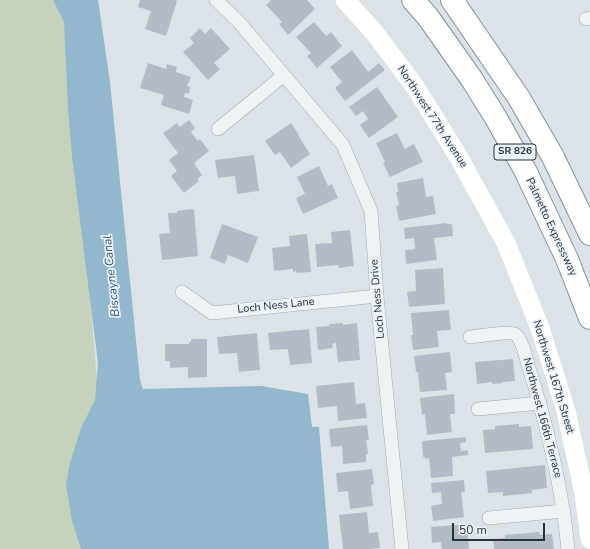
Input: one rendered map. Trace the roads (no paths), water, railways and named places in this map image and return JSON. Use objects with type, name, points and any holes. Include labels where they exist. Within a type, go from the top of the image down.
[{"type":"highway","name":"Palmetto Expressway","points":[[413,0],[472,78],[496,118],[526,172],[567,259],[590,318]]},
{"type":"highway","name":"SR 826","points":[[452,0],[519,98],[553,157],[590,234]]},
{"type":"street","name":"Loch Ness Drive","points":[[216,0],[238,22],[343,145],[371,211],[377,296],[402,549]]},
{"type":"street","name":"Northwest 77th Avenue","points":[[345,0],[374,32],[416,88],[458,156],[506,243]]},
{"type":"street","points":[[218,129],[284,75]]},
{"type":"street","name":"Northwest 167th Street","points":[[506,243],[540,328],[566,411],[584,493],[590,539]]},
{"type":"street","name":"Loch Ness Lane","points":[[182,292],[212,313],[377,296]]},
{"type":"street","name":"Northwest 166th Terrace","points":[[470,337],[509,333],[515,334],[524,349],[540,403],[553,456],[564,511],[568,549]]},
{"type":"street","points":[[478,409],[540,403]]},
{"type":"street","points":[[489,518],[564,511]]},
{"type":"water","name":"Biscayne Canal","points":[[53,0],[98,0],[110,82],[140,380],[143,389],[261,386],[308,394],[312,427],[319,427],[329,549],[81,549],[72,521],[66,485],[70,463],[81,428],[95,400],[98,363],[72,157],[64,22]]}]
